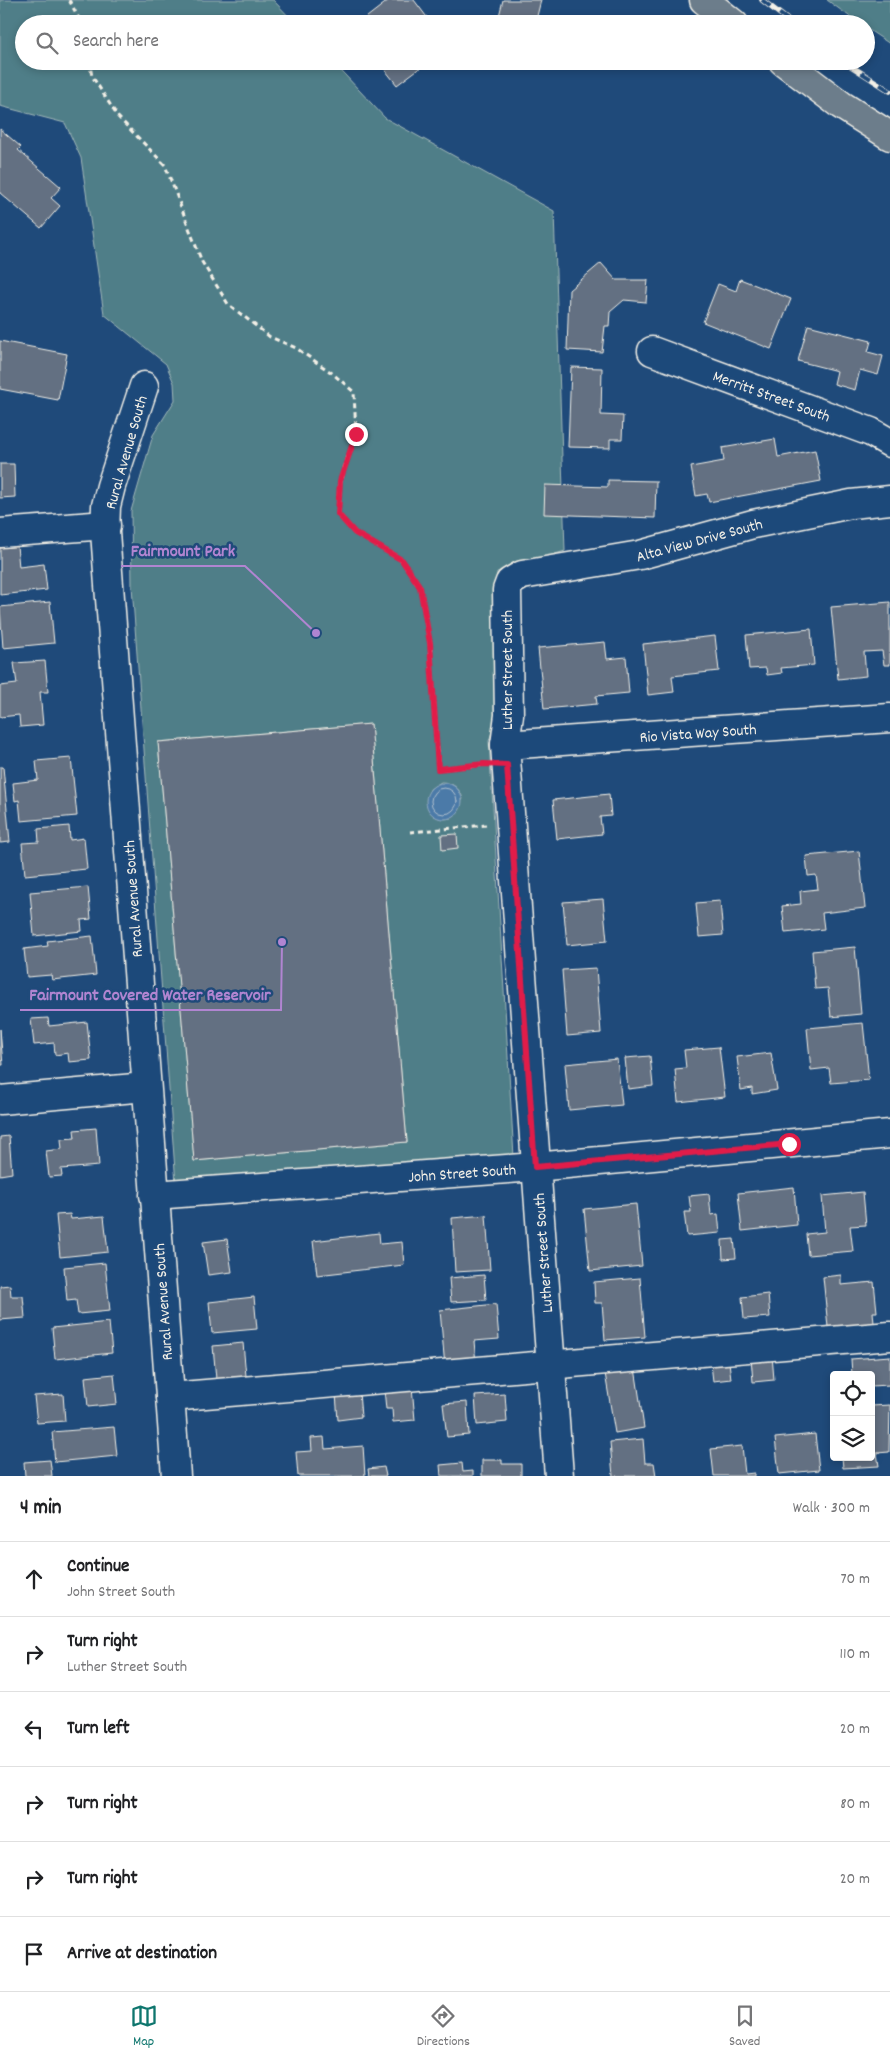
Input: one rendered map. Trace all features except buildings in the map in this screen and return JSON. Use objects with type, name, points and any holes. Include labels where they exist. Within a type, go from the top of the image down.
[{"type":"main road","points":[[704,0],[723,15]]},
{"type":"main road","points":[[795,70],[841,105],[890,136]]},
{"type":"street","name":"Merritt Street South","points":[[652,351],[871,432],[890,443]]},
{"type":"street","name":"Rural Avenue South","points":[[144,386],[111,486],[106,506],[106,525],[176,1476]]},
{"type":"street","name":"Alta View Drive South","points":[[510,582],[522,575],[648,553],[753,524],[852,504],[890,500]]},
{"type":"street","points":[[0,533],[106,525]]},
{"type":"street","name":"Luther Street South","points":[[510,582],[505,604],[509,715],[495,762],[535,1167],[559,1476]]},
{"type":"street","name":"Rio Vista Way South","points":[[495,762],[890,718]]},
{"type":"street","points":[[0,1100],[146,1087]]},
{"type":"street","name":"John Street South","points":[[154,1195],[535,1167],[890,1134]]},
{"type":"street","points":[[170,1397],[890,1336]]},
{"type":"path","points":[[69,0],[77,15]]},
{"type":"path","points":[[91,70],[92,76],[118,116],[165,165],[202,262],[228,304],[270,337],[296,348],[332,372],[354,392],[356,434],[340,481],[338,514],[355,533],[402,560],[420,587],[430,643],[438,769],[495,762]]},
{"type":"path","points":[[410,832],[489,824],[488,816]]},
{"type":"green space","points":[[0,0],[273,0],[287,15],[15,15],[15,70],[340,70],[385,118],[554,211],[565,551],[497,572],[499,709],[489,741],[514,1157],[176,1184],[132,586],[131,511],[153,435],[175,400],[174,383],[166,364],[104,314],[81,158],[65,123],[0,106]],"holes":[[[371,724],[407,1142],[194,1161],[158,742]],[[441,782],[455,786],[463,799],[451,818],[439,818],[430,812],[430,789]]]},
{"type":"green space","points":[[827,0],[890,0],[890,44],[875,34],[875,15],[848,15]]},
{"type":"water","points":[[444,783],[451,784],[457,788],[461,794],[461,808],[457,814],[451,818],[444,819],[437,818],[431,814],[427,808],[426,801],[427,794],[431,788],[437,784]]},
{"type":"railway","points":[[762,0],[781,15]]},
{"type":"railway","points":[[857,70],[890,91]]},
{"type":"place","name":"Fairmount Park","points":[[316,633]]},
{"type":"place","name":"Fairmount Covered Water Reservoir","points":[[282,942]]},
{"type":"route","points":[[356,434],[340,481],[338,514],[355,533],[402,560],[420,587],[430,643],[438,769],[484,764],[507,765],[535,1167],[789,1144]]}]
